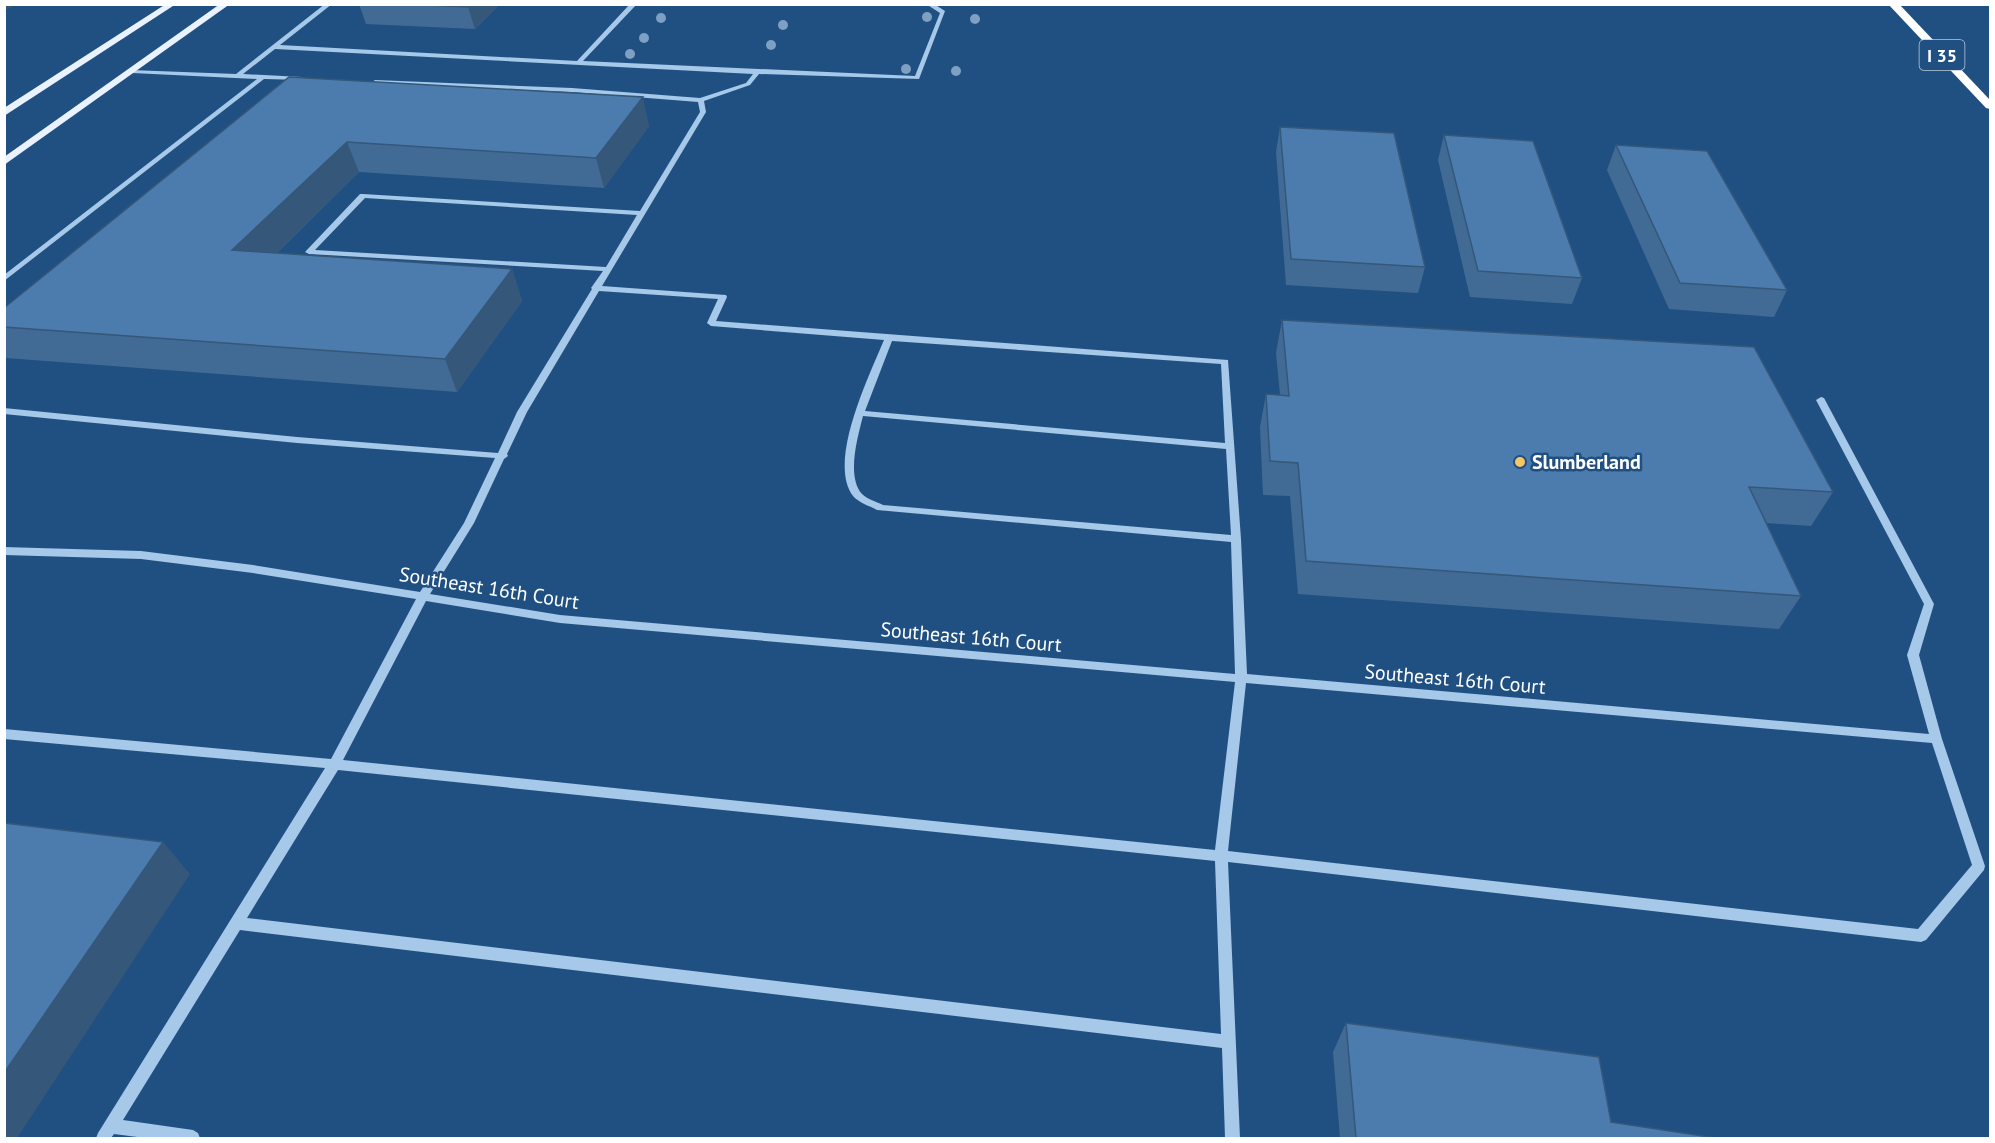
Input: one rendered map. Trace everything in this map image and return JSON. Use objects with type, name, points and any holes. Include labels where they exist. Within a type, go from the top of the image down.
[{"type":"highway","name":"I 35","points":[[1893,4],[1990,106]]},
{"type":"main road","points":[[4,113],[172,4]]},
{"type":"main road","points":[[4,162],[226,4]]},
{"type":"street","points":[[238,75],[329,4]]},
{"type":"street","points":[[580,62],[634,4]]},
{"type":"street","points":[[275,47],[917,78],[943,12],[929,4]]},
{"type":"street","points":[[132,71],[310,79]]},
{"type":"street","points":[[370,82],[572,90],[701,100],[748,84],[757,72]]},
{"type":"street","points":[[4,279],[262,77]]},
{"type":"street","points":[[194,1138],[107,1132],[334,765],[423,596],[469,523],[522,412],[594,288],[703,112],[701,100]]},
{"type":"street","points":[[606,269],[309,252],[363,196],[641,213]]},
{"type":"street","points":[[594,288],[723,297],[711,323],[1225,362],[1236,539],[1241,678],[1221,856],[1233,1138]]},
{"type":"street","points":[[889,338],[850,445],[848,477],[857,495],[881,508],[1236,539]]},
{"type":"street","points":[[4,734],[334,765],[1221,856],[1921,936],[1979,866],[1936,739],[1913,655],[1929,604],[1821,400]]},
{"type":"street","points":[[4,411],[285,439],[502,456]]},
{"type":"street","points":[[861,414],[1230,446]]},
{"type":"street","name":"Southeast 16th Court","points":[[4,551],[141,555],[253,569],[560,619],[1936,739]]},
{"type":"street","points":[[236,923],[1229,1042]]},
{"type":"building","points":[[411,4],[471,4],[468,7]]},
{"type":"building","points":[[289,77],[643,97],[596,158],[347,142],[232,250],[512,269],[445,359],[4,327],[4,308]]},
{"type":"building","points":[[1280,127],[1394,133],[1425,267],[1291,259]]},
{"type":"building","points":[[1444,135],[1533,141],[1582,278],[1478,271]]},
{"type":"building","points":[[1616,145],[1707,151],[1787,290],[1680,283]]},
{"type":"building","name":"Slumberland","points":[[1282,320],[1754,347],[1833,492],[1749,487],[1801,596],[1306,561],[1298,463],[1270,461],[1266,394],[1289,396]]},
{"type":"building","points":[[4,823],[163,842],[4,1073]]},
{"type":"building","points":[[1346,1023],[1599,1057],[1611,1122],[1716,1138],[1356,1138]]},
{"type":"place","name":"Slumberland","points":[[1520,462]]}]
